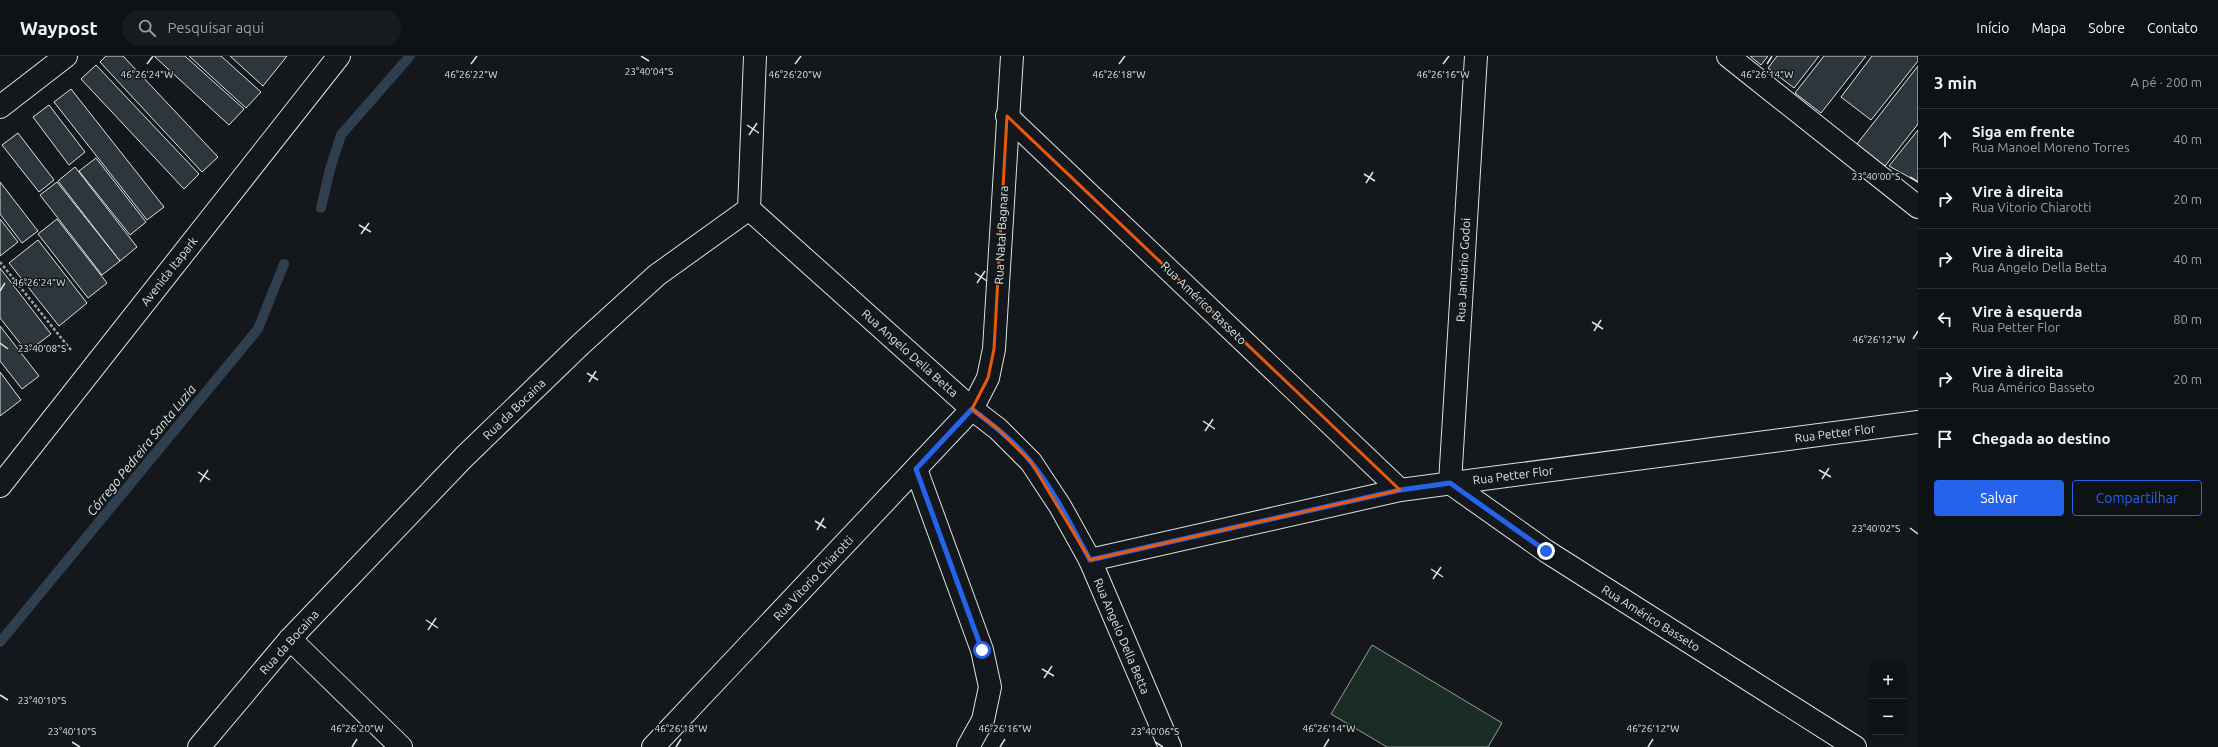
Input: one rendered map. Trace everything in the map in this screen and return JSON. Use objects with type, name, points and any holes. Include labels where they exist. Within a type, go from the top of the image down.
[{"type":"street","points":[[0,107],[66,56]]},
{"type":"street","name":"Avenida Itapark","points":[[0,486],[339,56]]},
{"type":"street","points":[[749,208],[755,56]]},
{"type":"street","name":"Rua Natal Bagnara","points":[[972,409],[988,378],[994,349],[1007,116],[1012,56]]},
{"type":"street","name":"Rua Januário Godoi","points":[[1450,483],[1476,56]]},
{"type":"street","points":[[1728,56],[1918,207]]},
{"type":"street","name":"Rua Américo Basseto","points":[[1007,116],[1400,490]]},
{"type":"street","name":"Rua Angelo Della Betta","points":[[749,208],[972,409],[998,429],[1031,462],[1060,506],[1090,560],[1170,747]]},
{"type":"street","name":"Rua da Bocaina","points":[[199,747],[290,639],[464,457],[581,344],[657,275],[749,208]]},
{"type":"street","name":"Rua Vitorio Chiarotti","points":[[654,747],[972,409]]},
{"type":"street","name":"Rua Petter Flor","points":[[1090,560],[1400,490],[1918,422]]},
{"type":"street","points":[[916,469],[982,650],[990,687],[983,720],[968,747]]},
{"type":"street","name":"Rua Américo Basseto","points":[[1450,483],[1546,551],[1855,747]]},
{"type":"street","points":[[290,639],[401,747]]},
{"type":"path","points":[[0,262],[89,372]]},
{"type":"highlighted area","points":[[1007,116],[1400,490],[1090,560],[1031,462],[998,429],[972,409],[988,378],[994,349]]},
{"type":"green space","points":[[1372,645],[1502,723],[1488,747],[1387,747],[1331,714]]},
{"type":"building","points":[[106,56],[123,56],[218,157],[202,172],[100,62]]},
{"type":"building","points":[[154,56],[185,56],[244,109],[229,125]]},
{"type":"building","points":[[189,56],[221,56],[261,92],[246,108]]},
{"type":"building","points":[[230,56],[287,56],[263,86]]},
{"type":"building","points":[[1750,56],[1768,56],[1761,65]]},
{"type":"building","points":[[1777,56],[1819,56],[1794,88],[1768,68]]},
{"type":"building","points":[[1824,56],[1866,56],[1821,113],[1795,93]]},
{"type":"building","points":[[1872,56],[1918,56],[1918,61],[1871,120],[1841,97]]},
{"type":"building","points":[[96,65],[199,174],[184,189],[81,79]]},
{"type":"building","points":[[1918,66],[1918,124],[1885,166],[1857,144]]},
{"type":"building","points":[[71,89],[164,207],[147,220],[54,102]]},
{"type":"building","points":[[49,105],[85,152],[69,165],[33,117]]},
{"type":"building","points":[[1918,130],[1918,182],[1889,166]]},
{"type":"building","points":[[18,133],[54,180],[39,192],[2,145]]},
{"type":"building","points":[[96,158],[146,222],[130,235],[79,171]]},
{"type":"building","points":[[75,167],[137,247],[120,261],[58,181]]},
{"type":"building","points":[[0,182],[38,231],[22,243],[0,214]]},
{"type":"building","points":[[57,182],[120,261],[102,275],[40,195]]},
{"type":"building","points":[[0,219],[18,242],[0,256]]},
{"type":"building","points":[[57,219],[107,283],[88,298],[38,234]]},
{"type":"building","points":[[38,240],[87,303],[59,326],[9,263]]},
{"type":"building","points":[[0,268],[51,334],[27,352],[0,318]]},
{"type":"building","points":[[0,326],[39,376],[22,389],[0,361]]},
{"type":"building","points":[[0,372],[21,400],[0,416]]},
{"type":"waterway","name":"Córrego Pedreira Santa Luzia","points":[[321,208],[330,169],[341,135],[410,56]]},
{"type":"waterway","name":"Córrego Pedreira Santa Luzia","points":[[0,642],[258,329],[284,264]]},
{"type":"route","points":[[982,650],[916,469],[972,409],[998,429],[1031,462],[1060,506],[1090,560],[1400,490],[1450,483],[1546,551]]}]
